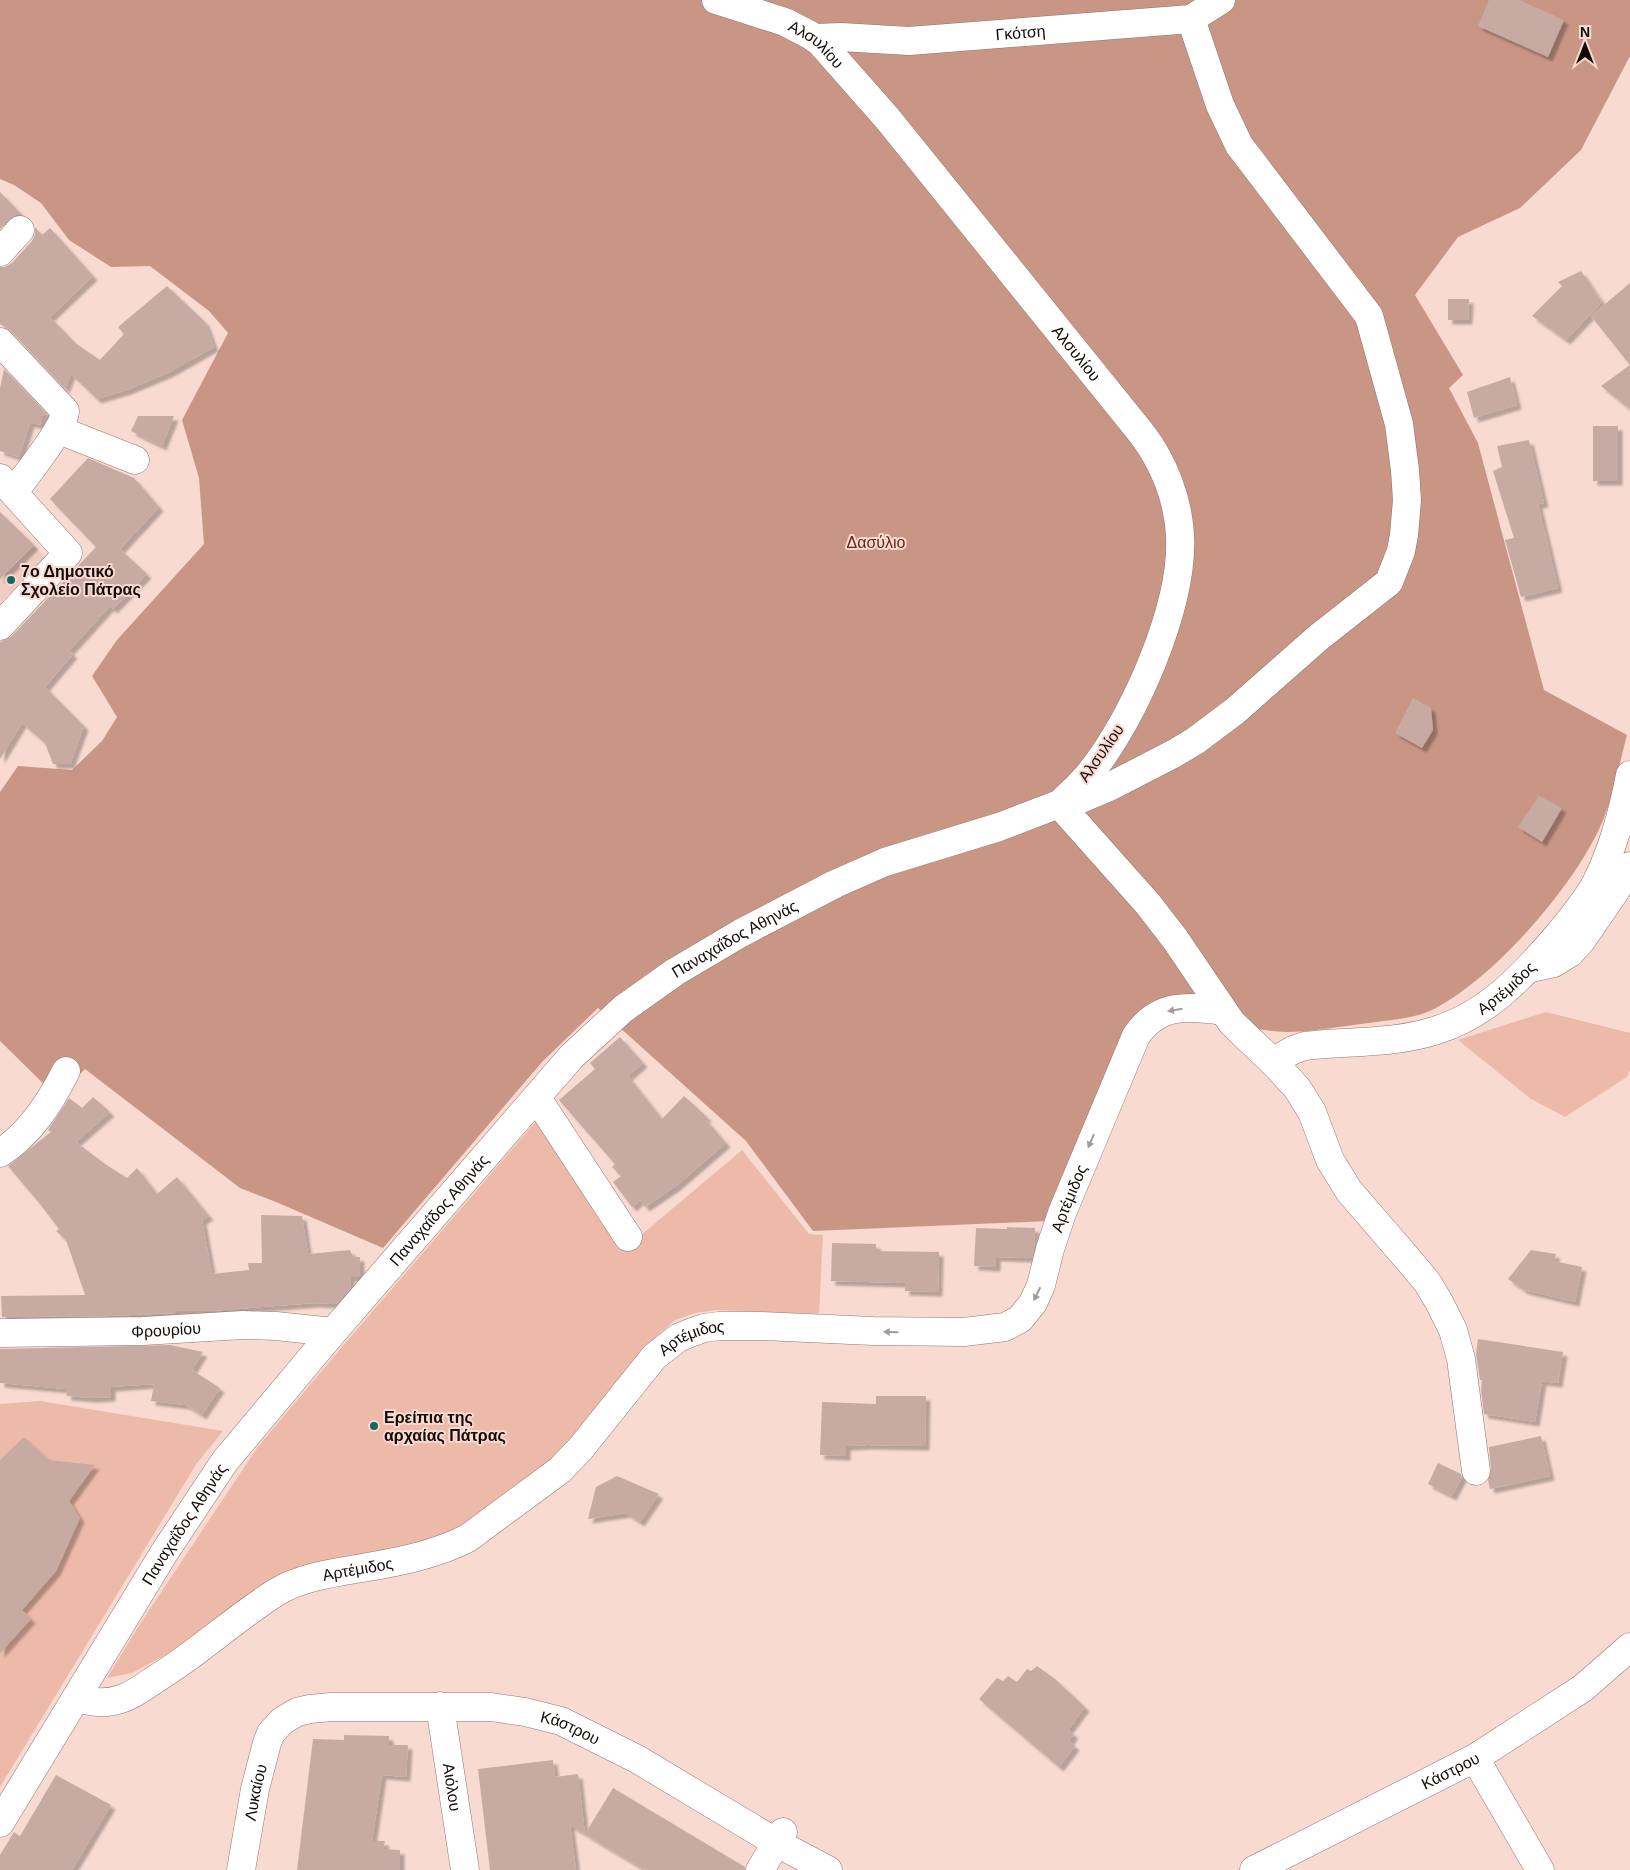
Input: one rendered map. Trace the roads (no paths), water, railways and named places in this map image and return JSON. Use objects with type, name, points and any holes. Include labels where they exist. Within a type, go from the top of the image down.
[{"type":"street","name":"Αλσυλίου","points":[[716,0],[785,22],[816,38],[836,58],[887,118],[1142,434],[1150,445],[1168,480],[1179,524],[1179,570],[1156,652],[1129,711],[1091,773],[1059,804]]},
{"type":"street","name":"Γκότση","points":[[816,38],[841,37],[908,41],[1190,19],[1221,0]]},
{"type":"street","points":[[1190,19],[1220,105],[1239,145],[1369,316],[1400,424],[1407,500],[1404,535],[1401,551],[1389,582],[1319,637],[1216,726],[1175,753],[1136,774],[1078,800],[1059,804],[1148,904],[1236,1028],[1288,1077],[1304,1099],[1317,1124],[1330,1160],[1348,1191],[1426,1282],[1447,1316],[1461,1359],[1476,1471]]},
{"type":"street","points":[[0,252],[20,230]]},
{"type":"street","points":[[0,342],[65,411],[65,417],[59,430],[7,485],[68,554],[0,626]]},
{"type":"street","points":[[59,430],[135,460]]},
{"type":"street","name":"Αρτέμιδος","points":[[1273,1062],[1293,1050],[1305,1046],[1416,1036],[1450,1026],[1484,1007],[1512,986],[1572,918],[1596,883],[1614,840],[1623,811],[1630,775]]},
{"type":"street","name":"Παναχαΐδος Αθηνάς","points":[[0,1823],[210,1481],[256,1422],[572,1056],[623,1009],[675,972],[733,938],[835,884],[869,869],[924,849],[1020,820],[1059,804]]},
{"type":"street","points":[[1529,969],[1554,963],[1570,953],[1581,941],[1630,866]]},
{"type":"street","name":"Αρτέμιδος","points":[[76,1697],[86,1701],[99,1702],[121,1699],[166,1673],[265,1600],[291,1586],[334,1573],[427,1554],[455,1545],[468,1538],[560,1470],[581,1448],[654,1357],[678,1338],[690,1333],[704,1328],[719,1326],[760,1326],[873,1332],[964,1332],[1005,1327],[1013,1324],[1028,1311],[1042,1285],[1050,1249],[1062,1213],[1136,1036],[1150,1020],[1168,1010],[1188,1008],[1223,1011]]},
{"type":"street","points":[[0,1153],[22,1136],[33,1124],[56,1091],[66,1071]]},
{"type":"street","points":[[537,1098],[628,1237]]},
{"type":"street","name":"Φρουρίου","points":[[0,1334],[143,1331],[244,1325],[282,1326],[333,1332]]},
{"type":"street","name":"Κάστρου","points":[[1254,1870],[1476,1758],[1583,1688],[1630,1647]]},
{"type":"street","name":"Κάστρου","points":[[282,1721],[297,1712],[310,1709],[440,1706],[491,1707],[562,1721],[637,1759],[780,1838],[828,1870]]},
{"type":"street","name":"Αιόλου","points":[[440,1706],[465,1870]]},
{"type":"street","name":"Λυκαίου","points":[[241,1870],[261,1762],[271,1733],[282,1721]]},
{"type":"street","points":[[1476,1758],[1540,1870]]},
{"type":"street","points":[[760,1870],[780,1838]]},
{"type":"place","name":"7ο Δημοτικό Σχολείο Πάτρας","points":[[11,580]]},
{"type":"place","name":"Ερείπια της αρχαίας Πάτρας","points":[[374,1426]]},
{"type":"park label","name":"Δασύλιο","points":[[876,542]]}]
